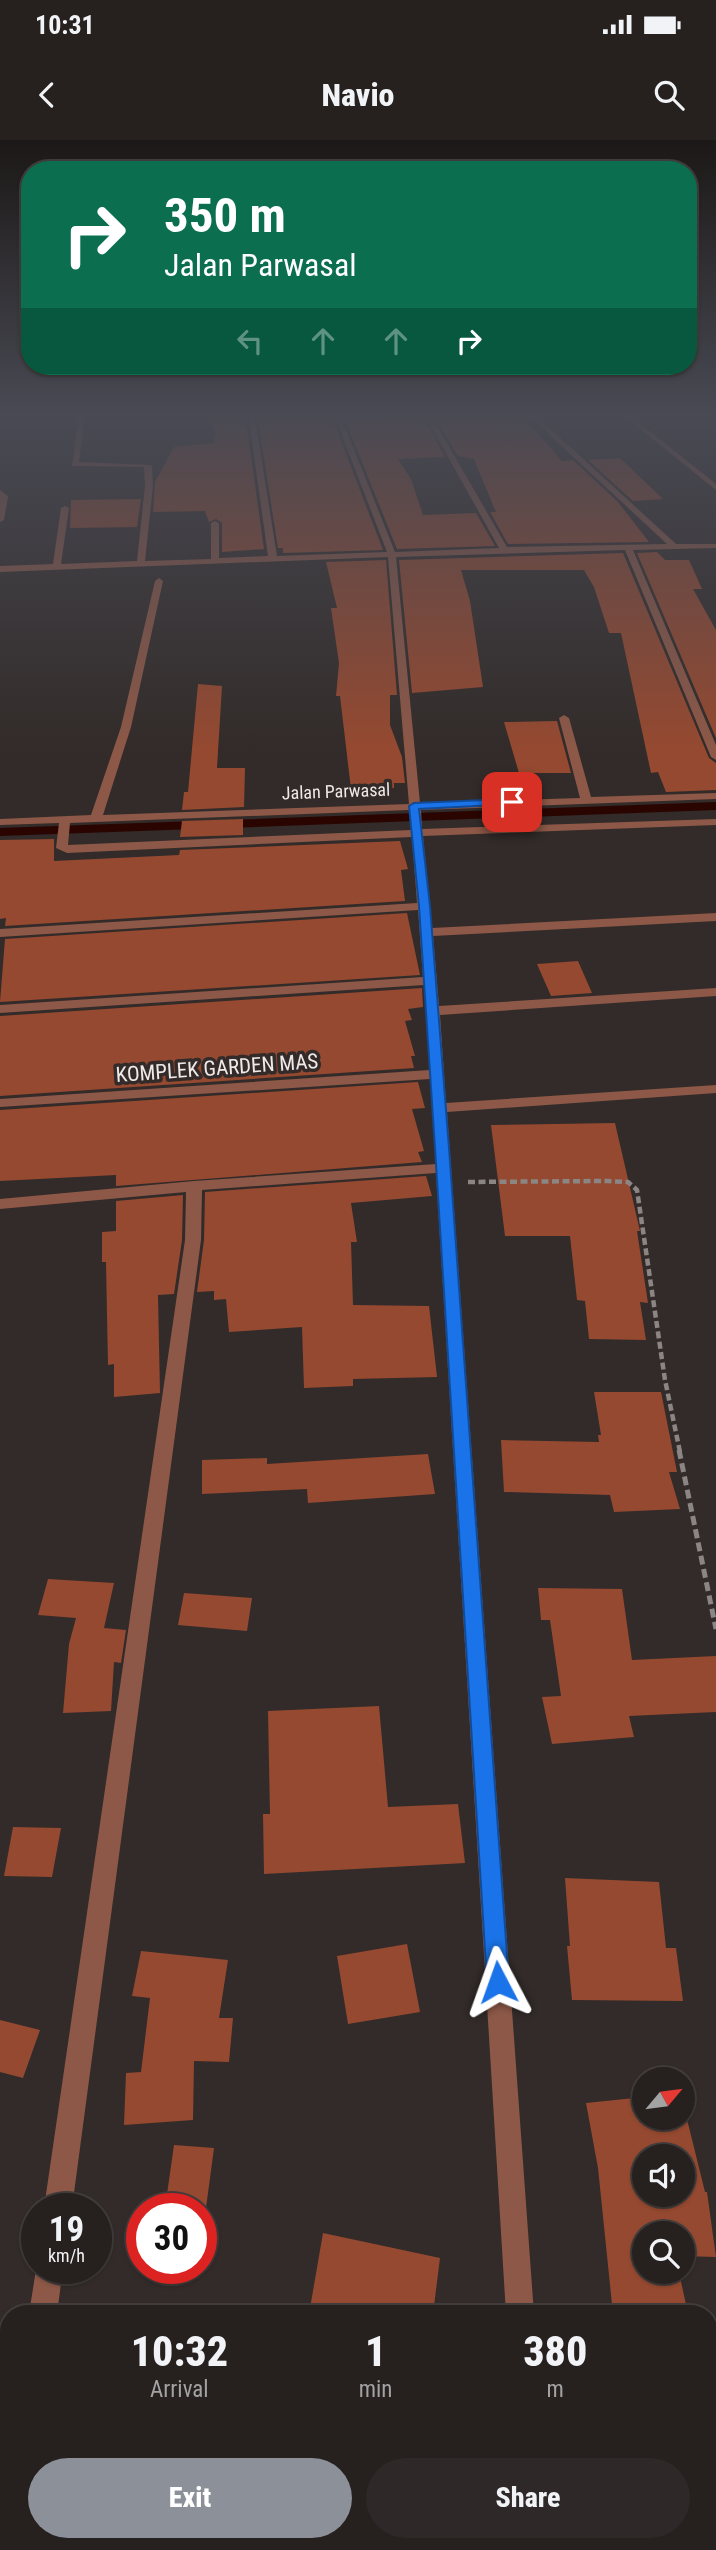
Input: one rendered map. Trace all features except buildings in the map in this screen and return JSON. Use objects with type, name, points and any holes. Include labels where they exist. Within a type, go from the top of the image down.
[{"type":"street","points":[[57,566],[63,524]]},
{"type":"street","points":[[141,563],[145,524]]},
{"type":"street","points":[[215,524],[215,561]]},
{"type":"street","points":[[268,524],[273,559]]},
{"type":"street","points":[[381,524],[392,555],[425,906],[519,2305]]},
{"type":"street","points":[[490,524],[504,550]]},
{"type":"street","points":[[649,524],[674,547]]},
{"type":"street","points":[[0,569],[504,550],[716,546]]},
{"type":"street","points":[[628,548],[716,757]]},
{"type":"street","points":[[96,818],[126,727],[159,581]]},
{"type":"street","points":[[564,718],[586,799]]},
{"type":"street","name":"Jalan Parwasal","points":[[0,822],[64,826],[96,818],[415,819],[541,814],[586,799],[628,811],[716,796]]},
{"type":"street","points":[[64,826],[62,848],[76,849],[415,819],[628,811],[716,822]]},
{"type":"street","points":[[0,933],[425,906]]},
{"type":"street","points":[[427,932],[716,917]]},
{"type":"street","points":[[0,1009],[430,981]]},
{"type":"street","points":[[432,1011],[716,992]]},
{"type":"street","name":"KOMPLEK GARDEN MAS","points":[[0,1103],[437,1074]]},
{"type":"street","points":[[439,1108],[716,1089]]},
{"type":"street","points":[[0,1204],[194,1186],[444,1175]]},
{"type":"street","points":[[60,2193],[189,1267],[194,1186]]},
{"type":"street","points":[[44,2305],[47,2284]]},
{"type":"path","points":[[444,1175],[628,1182],[634,1186],[665,1380],[716,1629]]},
{"type":"waterway","points":[[229,824],[716,806]]},
{"type":"waterway","points":[[0,832],[196,825]]},
{"type":"route","points":[[498,1982],[425,906],[414,806],[512,802]]}]
